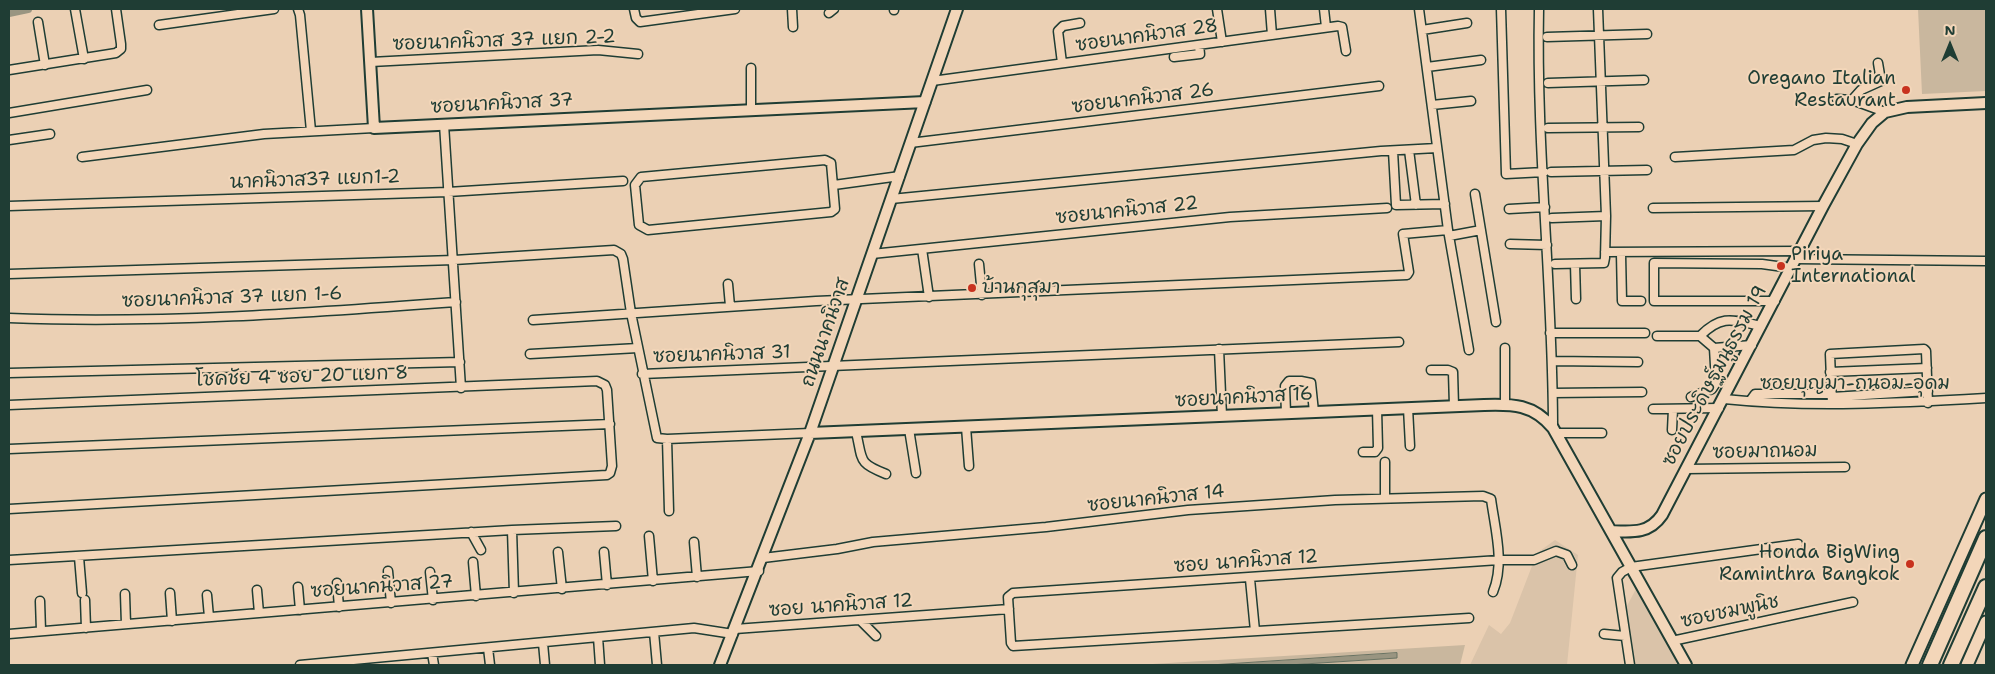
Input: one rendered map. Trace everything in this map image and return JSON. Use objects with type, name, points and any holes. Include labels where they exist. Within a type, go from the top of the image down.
[{"type":"highway","points":[[1930,665],[1986,538]]},
{"type":"highway","points":[[1951,665],[1986,587]]},
{"type":"main road","points":[[1912,665],[1986,499]]},
{"type":"main road","points":[[1967,665],[1986,622]]},
{"type":"street","points":[[75,9],[84,59]]},
{"type":"street","points":[[9,70],[116,53],[120,49],[116,9]]},
{"type":"street","points":[[159,25],[274,9]]},
{"type":"street","points":[[298,9],[311,131]]},
{"type":"street","points":[[367,9],[374,128]]},
{"type":"street","points":[[634,9],[636,18],[640,22],[735,9]]},
{"type":"street","points":[[792,9],[793,27]]},
{"type":"street","name":"ถนนนาคนิวาส","points":[[720,665],[759,571],[810,433],[957,9]]},
{"type":"street","points":[[1217,9],[1222,42]]},
{"type":"street","points":[[1270,9],[1272,35]]},
{"type":"street","points":[[1324,9],[1326,27],[1342,27],[1346,51]]},
{"type":"street","points":[[1419,9],[1449,233],[1469,350]]},
{"type":"street","points":[[1501,9],[1506,174],[1647,170]]},
{"type":"street","points":[[1539,9],[1539,86],[1547,172],[1545,207],[1554,430],[1602,433]]},
{"type":"street","points":[[1555,264],[1604,263],[1606,216],[1598,9]]},
{"type":"street","points":[[38,22],[45,65]]},
{"type":"street","points":[[1062,64],[1058,31],[1063,26],[1080,23]]},
{"type":"street","points":[[1422,30],[1468,23]]},
{"type":"street","name":"ซอยนาคนิวาส 28","points":[[932,81],[1326,27]]},
{"type":"street","points":[[1547,37],[1599,37],[1647,34]]},
{"type":"street","points":[[1174,57],[1200,54],[1198,45]]},
{"type":"street","name":"ซอยนาคนิวาส 37 แยก 2-2","points":[[371,62],[598,50],[638,54]]},
{"type":"street","points":[[1427,67],[1481,60]]},
{"type":"street","points":[[1852,100],[1861,90],[1881,81],[1878,64]]},
{"type":"street","points":[[751,68],[751,108]]},
{"type":"street","points":[[1548,83],[1644,80]]},
{"type":"street","name":"ซอยนาคนิวาส 26","points":[[910,143],[1379,86]]},
{"type":"street","points":[[9,113],[147,90]]},
{"type":"street","points":[[1837,99],[1852,100],[1885,112],[1907,107],[1986,103]]},
{"type":"street","points":[[1432,105],[1471,101]]},
{"type":"street","name":"ซอยนาคนิวาส 37","points":[[82,158],[264,134],[751,108],[925,102]]},
{"type":"street","name":"ซอยประดิษฐ์มนูธรรม 19","points":[[1611,531],[1638,532],[1656,524],[1722,403],[1857,144],[1872,123],[1885,112]]},
{"type":"street","points":[[444,124],[461,388]]},
{"type":"street","points":[[1548,128],[1639,127]]},
{"type":"street","points":[[9,140],[50,134]]},
{"type":"street","points":[[1675,157],[1794,150],[1813,140],[1826,138],[1842,139],[1857,144]]},
{"type":"street","points":[[891,199],[1393,150],[1437,148]]},
{"type":"street","points":[[1393,150],[1396,205],[1445,204]]},
{"type":"street","points":[[1409,150],[1416,205]]},
{"type":"street","points":[[825,160],[831,163],[834,185],[835,209],[831,212],[648,230],[639,225],[635,185],[641,177],[825,160]]},
{"type":"street","points":[[834,185],[900,176]]},
{"type":"street","name":"นาคนิวาส37 แยก1-2","points":[[9,206],[448,192],[623,181]]},
{"type":"street","points":[[1475,194],[1496,322]]},
{"type":"street","points":[[1653,208],[1823,206]]},
{"type":"street","points":[[1509,209],[1545,207]]},
{"type":"street","name":"ซอยนาคนิวาส 22","points":[[872,254],[1230,217],[1387,208]]},
{"type":"street","points":[[1552,218],[1606,216]]},
{"type":"street","points":[[533,320],[730,306],[1407,275],[1409,272],[1403,234],[1481,230]]},
{"type":"street","points":[[1510,244],[1547,245]]},
{"type":"street","points":[[922,249],[929,298]]},
{"type":"street","points":[[9,274],[454,260],[614,250],[621,254],[623,259],[642,374],[655,436],[664,439],[810,433]]},
{"type":"street","points":[[1605,252],[1796,259],[1986,261]]},
{"type":"street","points":[[1621,254],[1622,301],[1641,301]]},
{"type":"street","points":[[1775,301],[1654,301],[1654,263],[1762,264],[1796,259]]},
{"type":"street","points":[[979,264],[982,295]]},
{"type":"street","points":[[1575,264],[1576,299]]},
{"type":"street","points":[[728,284],[730,306]]},
{"type":"street","name":"ซอยนาคนิวาส 37 แยก 1-6","points":[[9,318],[80,320],[260,316],[456,302]]},
{"type":"street","points":[[1700,336],[1712,325],[1725,321],[1734,320],[1762,326]]},
{"type":"street","points":[[1550,333],[1645,333]]},
{"type":"street","points":[[1657,336],[1700,336],[1714,348],[1752,346]]},
{"type":"street","name":"ซอยนาคนิวาส 31","points":[[642,374],[1399,342]]},
{"type":"street","points":[[530,354],[638,348]]},
{"type":"street","points":[[1505,348],[1505,404]]},
{"type":"street","points":[[1691,397],[1712,389],[1716,383],[1714,348]]},
{"type":"street","points":[[1219,349],[1222,416]]},
{"type":"street","points":[[1928,392],[1832,398],[1830,354],[1924,350],[1926,351],[1928,392],[1928,403]]},
{"type":"street","points":[[1552,361],[1638,362]]},
{"type":"street","points":[[9,374],[460,362]]},
{"type":"street","points":[[1830,372],[1927,368]]},
{"type":"street","points":[[1431,370],[1448,370],[1453,372],[1454,406]]},
{"type":"street","points":[[1286,414],[1285,386],[1289,381],[1301,380],[1311,383],[1314,412]]},
{"type":"street","name":"โชคชัย 4 ซอย 20 แยก 8","points":[[9,405],[597,382],[605,385],[610,424]]},
{"type":"street","points":[[1553,393],[1642,392]]},
{"type":"street","name":"ซอยบุญมา-ถนอม-อุดม","points":[[1653,409],[1673,409],[1750,401],[1756,394],[1928,403],[1986,398]]},
{"type":"street","name":"ซอยนาคนิวาส 16","points":[[810,433],[1505,404],[1536,411],[1554,430],[1686,665]]},
{"type":"street","points":[[1408,408],[1410,446]]},
{"type":"street","points":[[1363,452],[1376,452],[1378,448],[1377,409]]},
{"type":"street","points":[[1672,430],[1673,409]]},
{"type":"street","points":[[9,449],[610,424],[612,466],[610,473],[607,475],[9,509]]},
{"type":"street","points":[[966,427],[969,466]]},
{"type":"street","points":[[909,429],[916,473]]},
{"type":"street","points":[[856,432],[863,461],[867,467],[886,474]]},
{"type":"street","points":[[664,439],[670,511]]},
{"type":"street","points":[[1385,462],[1385,498]]},
{"type":"street","name":"ซอยมาถนอม","points":[[1686,469],[1846,467]]},
{"type":"street","name":"ซอยนาคนิวาส 14","points":[[764,558],[837,549],[873,542],[1046,527],[1188,510],[1385,498],[1488,496],[1491,499],[1499,560]]},
{"type":"street","points":[[9,560],[471,532],[616,526]]},
{"type":"street","points":[[512,530],[514,593]]},
{"type":"street","points":[[471,532],[481,550]]},
{"type":"street","points":[[649,536],[653,581]]},
{"type":"street","points":[[694,542],[697,577]]},
{"type":"street","points":[[1630,665],[1617,578],[1622,572],[1631,567],[1798,544]]},
{"type":"street","name":"ซอย นาคนิวาส 12","points":[[300,665],[380,662],[432,653],[703,628],[734,632],[1009,609],[1008,597],[1013,593],[1250,579],[1499,560],[1534,560],[1556,551],[1567,555],[1572,565]]},
{"type":"street","points":[[558,552],[562,589]]},
{"type":"street","points":[[604,552],[607,585]]},
{"type":"street","points":[[79,557],[86,628]]},
{"type":"street","points":[[1493,592],[1498,580],[1499,560]]},
{"type":"street","points":[[473,562],[476,596]]},
{"type":"street","points":[[388,571],[391,603]]},
{"type":"street","name":"ซอยนาคนิวาส 27","points":[[9,634],[433,600],[759,571]]},
{"type":"street","points":[[430,572],[433,600]]},
{"type":"street","points":[[1250,579],[1255,631]]},
{"type":"street","points":[[338,583],[339,607]]},
{"type":"street","points":[[298,587],[300,610]]},
{"type":"street","points":[[257,590],[260,613]]},
{"type":"street","points":[[170,593],[172,620]]},
{"type":"street","points":[[125,594],[126,624]]},
{"type":"street","points":[[207,595],[209,617]]},
{"type":"street","points":[[40,601],[41,631]]},
{"type":"street","name":"ซอยชมพูนิช","points":[[1672,641],[1853,602]]},
{"type":"street","points":[[1009,609],[1011,644],[1013,646],[1469,618]]},
{"type":"street","points":[[861,620],[876,636]]},
{"type":"street","points":[[654,632],[657,665]]},
{"type":"street","points":[[1604,634],[1625,636]]},
{"type":"street","points":[[598,637],[600,665]]},
{"type":"street","points":[[543,643],[545,665]]},
{"type":"street","points":[[488,648],[490,665]]},
{"type":"street","points":[[432,653],[434,665]]},
{"type":"shaded area","points":[[1918,9],[1986,9],[1986,91],[1922,94]]},
{"type":"shaded area","points":[[1555,540],[1578,555],[1567,665],[1470,665],[1489,625],[1501,634],[1510,623],[1537,553]]},
{"type":"shaded area","points":[[1637,587],[1680,665],[1627,665],[1616,609],[1627,606]]},
{"type":"shaded area","points":[[1465,645],[1460,665],[1289,665],[1397,658],[1397,653],[1211,665],[1136,665]]},
{"type":"shaded area","points":[[1397,653],[1397,658],[1289,665],[1211,665]]},
{"type":"waterway","points":[[9,13],[28,9]]},
{"type":"place","name":"Oregano Italian Restaurant","points":[[1906,90]]},
{"type":"place","name":"Piriya International","points":[[1781,266]]},
{"type":"place","name":"บ้านกุสุมา","points":[[972,288]]},
{"type":"place","name":"Honda BigWing Raminthra Bangkok","points":[[1910,564]]}]
